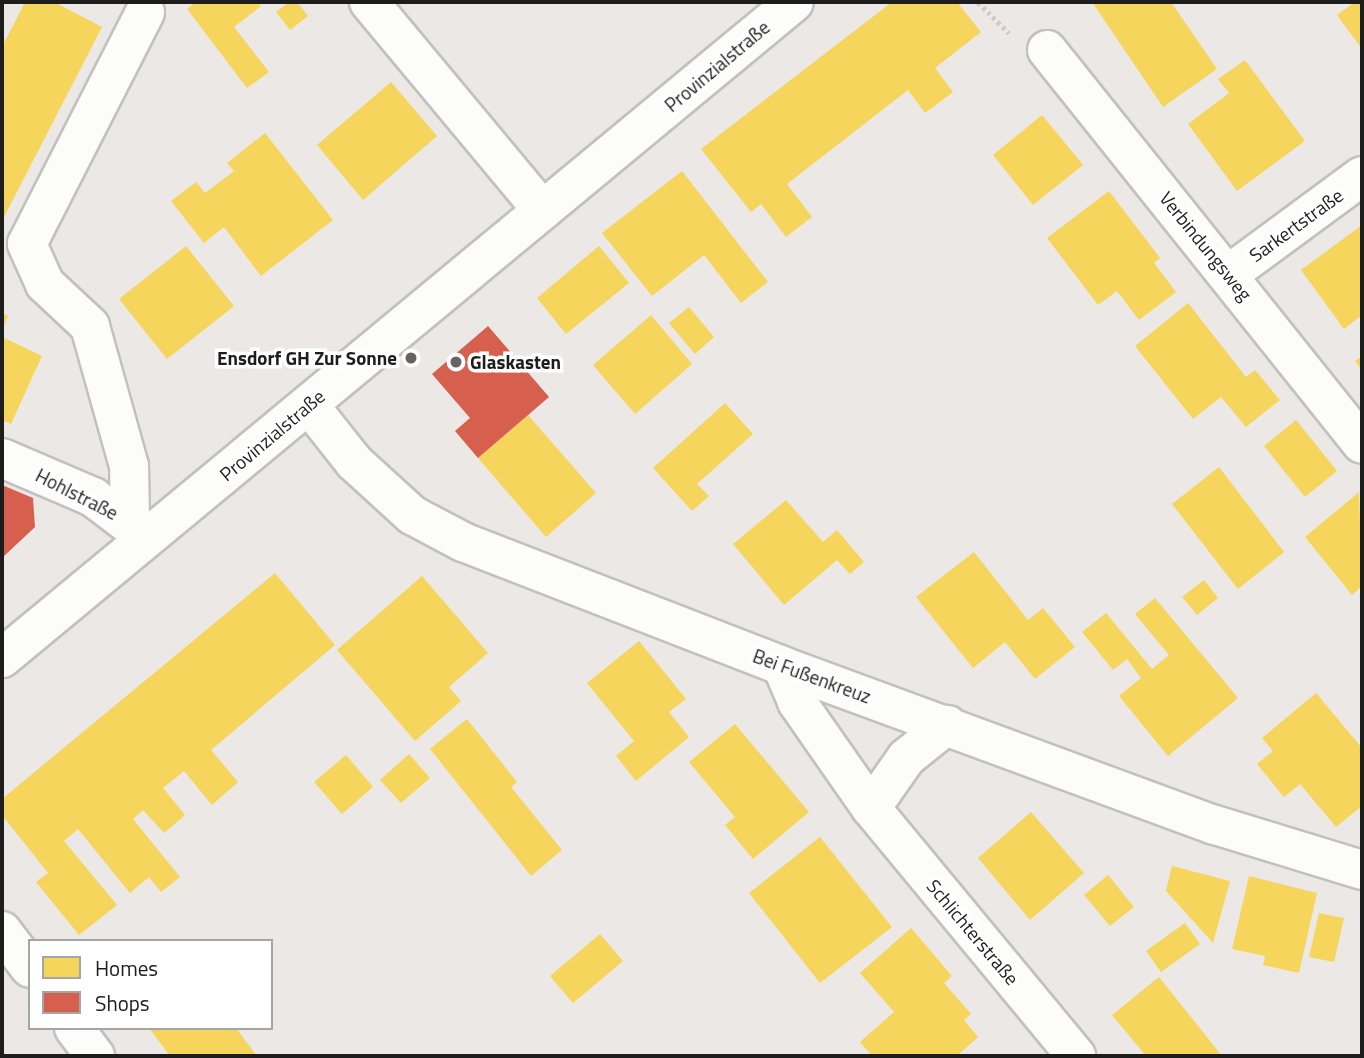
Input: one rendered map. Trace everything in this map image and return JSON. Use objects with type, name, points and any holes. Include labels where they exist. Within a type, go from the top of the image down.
[{"type":"street","points":[[369,2],[542,210]]},
{"type":"street","name":"Provinzialstraße","points":[[2,658],[138,530],[309,405],[794,2]]},
{"type":"street","points":[[138,530],[128,466],[90,326],[45,284],[27,244],[145,12]]},
{"type":"street","name":"Verbindungsweg","points":[[1047,50],[1229,274],[1362,444]]},
{"type":"street","name":"Sarkertstraße","points":[[1229,274],[1362,176]]},
{"type":"street","name":"Bei Fußenkreuz","points":[[309,405],[354,461],[412,515],[474,547],[782,666],[1216,825],[1362,870]]},
{"type":"street","name":"Hohlstraße","points":[[2,458],[93,498],[138,530]]},
{"type":"street","name":"Schlichterstraße","points":[[782,666],[797,702],[871,808],[1076,1056]]},
{"type":"street","points":[[871,808],[906,758],[947,725]]},
{"type":"street","points":[[2,931],[28,965]]},
{"type":"street","points":[[76,1030],[95,1056]]},
{"type":"building: Homes","points":[[25,2],[54,2],[102,27],[2,221],[2,47]]},
{"type":"building: Homes","points":[[196,2],[257,2],[261,6],[234,27],[269,72],[247,88],[187,9]]},
{"type":"building: Homes","points":[[289,2],[297,2],[308,16],[290,30],[276,12]]},
{"type":"building: Homes","points":[[892,2],[957,2],[981,32],[935,68],[953,92],[925,113],[908,90],[787,184],[812,217],[786,237],[761,204],[751,212],[701,149]]},
{"type":"building: Homes","points":[[1092,2],[1171,2],[1217,69],[1163,107]]},
{"type":"building: Homes","points":[[1355,2],[1362,2],[1362,49],[1337,15]]},
{"type":"building: Homes","points":[[1245,60],[1305,141],[1237,191],[1188,124],[1229,93],[1218,79]]},
{"type":"building: Homes","points":[[391,82],[437,136],[363,200],[317,145]]},
{"type":"building: Homes","points":[[1042,115],[1083,165],[1033,205],[993,155]]},
{"type":"building: Homes","points":[[265,133],[333,220],[261,276],[224,227],[204,243],[171,201],[196,182],[205,193],[234,171],[227,163]]},
{"type":"building: Homes","points":[[682,171],[768,282],[741,303],[704,255],[652,296],[602,233]]},
{"type":"building: Homes","points":[[1109,191],[1160,258],[1154,263],[1176,292],[1139,320],[1117,291],[1098,305],[1047,238]]},
{"type":"building: Homes","points":[[1362,225],[1362,315],[1344,329],[1301,270]]},
{"type":"building: Homes","points":[[186,246],[234,306],[167,359],[119,299]]},
{"type":"building: Homes","points":[[599,246],[629,283],[566,334],[537,298]]},
{"type":"building: Homes","points":[[1188,303],[1246,377],[1255,370],[1280,400],[1246,427],[1221,397],[1193,419],[1135,346]]},
{"type":"building: Homes","points":[[689,307],[714,337],[695,354],[669,323]]},
{"type":"building: Homes","points":[[2,313],[8,316],[2,330]]},
{"type":"building: Homes","points":[[651,315],[692,364],[635,414],[593,365]]},
{"type":"building: Homes","points":[[2,337],[42,356],[11,424],[2,420]]},
{"type":"building: Homes","points":[[1362,356],[1362,371],[1355,361]]},
{"type":"building: Homes","points":[[725,403],[753,434],[697,484],[709,496],[692,511],[653,468]]},
{"type":"building: Homes","points":[[528,415],[596,493],[546,537],[478,458]]},
{"type":"building: Homes","points":[[1296,420],[1337,471],[1305,497],[1264,446]]},
{"type":"building: Homes","points":[[1219,467],[1284,552],[1238,589],[1172,504]]},
{"type":"building: Homes","points":[[1359,492],[1362,586],[1352,595],[1305,537]]},
{"type":"building: Homes","points":[[786,500],[823,542],[837,530],[864,562],[850,574],[837,560],[784,605],[733,544]]},
{"type":"building: Homes","points":[[974,552],[1028,620],[1043,608],[1075,647],[1035,679],[1005,642],[973,668],[916,597]]},
{"type":"building: Homes","points":[[275,573],[335,645],[211,750],[238,782],[212,805],[184,771],[163,788],[185,815],[164,833],[143,810],[133,819],[180,877],[161,892],[149,877],[130,893],[78,829],[64,841],[117,905],[79,935],[36,882],[48,873],[2,815],[2,799]]},
{"type":"building: Homes","points":[[422,576],[488,653],[449,687],[461,701],[415,741],[337,650]]},
{"type":"building: Homes","points":[[1204,580],[1218,598],[1197,615],[1182,597]]},
{"type":"building: Homes","points":[[1155,598],[1238,698],[1168,756],[1119,696],[1141,678],[1127,659],[1113,670],[1082,632],[1106,613],[1152,669],[1169,655],[1135,614]]},
{"type":"building: Homes","points":[[639,641],[686,699],[669,712],[689,737],[636,781],[616,756],[634,741],[587,683]]},
{"type":"building: Homes","points":[[1316,693],[1362,748],[1362,806],[1336,827],[1300,784],[1284,797],[1257,764],[1273,751],[1262,738]]},
{"type":"building: Homes","points":[[467,719],[517,782],[511,787],[562,850],[531,876],[430,749]]},
{"type":"building: Homes","points":[[735,724],[809,812],[753,859],[725,825],[735,817],[689,762]]},
{"type":"building: Homes","points":[[409,754],[430,778],[401,803],[380,780]]},
{"type":"building: Homes","points":[[346,755],[373,787],[342,814],[314,782]]},
{"type":"building: Homes","points":[[1031,812],[1084,873],[1030,920],[978,858]]},
{"type":"building: Homes","points":[[820,837],[892,927],[820,983],[749,893]]},
{"type":"building: Homes","points":[[1172,866],[1230,881],[1213,943],[1166,891]]},
{"type":"building: Homes","points":[[1108,875],[1134,907],[1110,926],[1084,895]]},
{"type":"building: Homes","points":[[1249,876],[1317,893],[1299,973],[1263,965],[1265,956],[1232,949]]},
{"type":"building: Homes","points":[[1319,913],[1344,918],[1334,962],[1309,957]]},
{"type":"building: Homes","points":[[1185,923],[1200,944],[1161,972],[1146,951]]},
{"type":"building: Homes","points":[[911,928],[952,976],[944,983],[971,1014],[964,1020],[978,1037],[957,1056],[872,1056],[860,1042],[894,1012],[860,973]]},
{"type":"building: Homes","points":[[600,934],[623,961],[573,1003],[550,976]]},
{"type":"building: Homes","points":[[1159,977],[1222,1056],[1146,1056],[1112,1015]]},
{"type":"building: Homes","points":[[150,1030],[238,1030],[257,1056],[170,1056]]},
{"type":"building: Shops","points":[[488,326],[549,397],[478,458],[455,431],[470,418],[432,374]]},
{"type":"building: Shops","points":[[2,485],[33,498],[35,527],[2,558]]},
{"type":"place","name":"Ensdorf GH Zur Sonne","points":[[411,358]]},
{"type":"place","name":"Glaskasten","points":[[456,362]]}]
